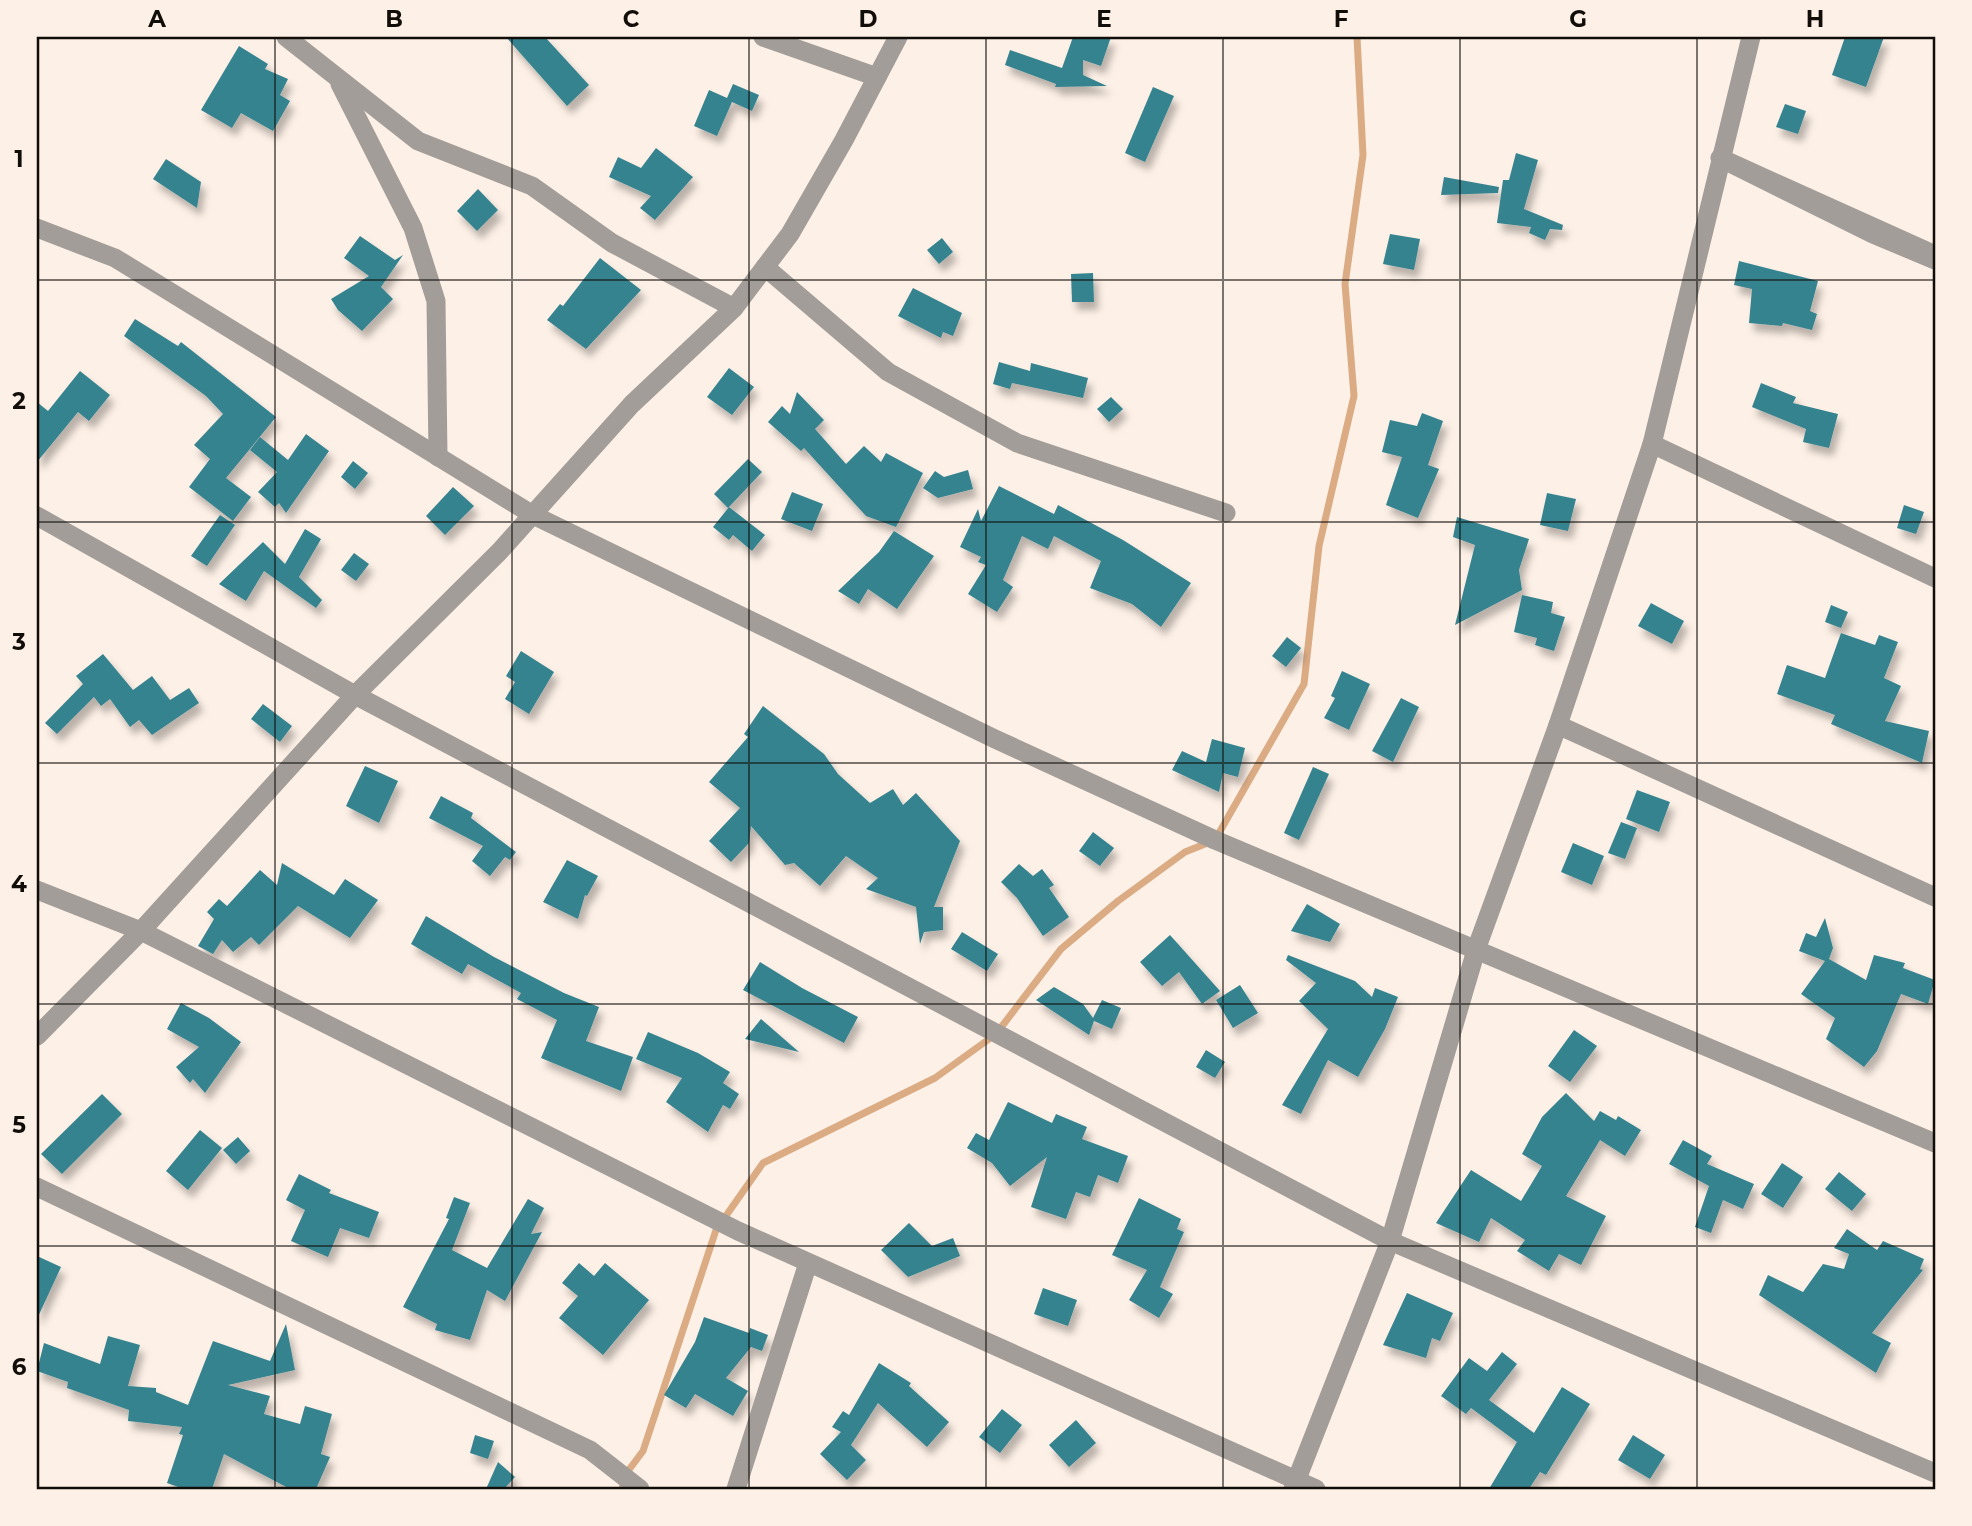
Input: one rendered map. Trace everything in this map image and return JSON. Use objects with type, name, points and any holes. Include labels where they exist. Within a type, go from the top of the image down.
[{"type":"street","points":[[286,37],[418,141],[532,186],[612,243],[734,308]]},
{"type":"street","points":[[764,37],[877,77]]},
{"type":"street","points":[[37,1036],[142,931],[355,695],[533,515],[632,404],[734,308],[790,234],[898,37]]},
{"type":"street","points":[[1294,1485],[1390,1241],[1477,947],[1558,725],[1653,444],[1751,37]]},
{"type":"street","points":[[336,76],[413,229],[436,301],[438,457]]},
{"type":"street","points":[[1720,158],[1935,255]]},
{"type":"street","points":[[1720,158],[1873,234],[1935,260]]},
{"type":"street","points":[[37,228],[115,258],[533,515],[1119,798],[1477,947],[1935,1143]]},
{"type":"street","points":[[765,267],[888,372],[1017,443],[1226,513]]},
{"type":"street","points":[[1653,444],[1935,578]]},
{"type":"street","points":[[37,516],[355,695],[1390,1241],[1935,1473]]},
{"type":"street","points":[[1558,725],[1935,897]]},
{"type":"street","points":[[37,890],[142,931],[738,1231],[1294,1485],[1316,1489]]},
{"type":"street","points":[[37,1186],[590,1450],[640,1489]]},
{"type":"street","points":[[736,1489],[808,1263]]},
{"type":"building","points":[[506,37],[545,37],[589,85],[567,106]]},
{"type":"building","points":[[1073,37],[1111,37],[1101,66],[1083,60],[1083,75],[1107,86],[1055,87],[1056,84],[1005,65],[1010,50],[1062,68]]},
{"type":"building","points":[[1845,37],[1884,37],[1866,87],[1832,75]]},
{"type":"building","points":[[239,46],[268,64],[265,69],[288,79],[280,95],[290,101],[273,131],[241,113],[232,128],[201,110]]},
{"type":"building","points":[[733,84],[759,95],[752,111],[732,102],[717,136],[694,126],[709,90],[727,98]]},
{"type":"building","points":[[1153,87],[1174,96],[1145,162],[1125,153]]},
{"type":"building","points":[[1785,104],[1806,111],[1798,134],[1776,127]]},
{"type":"building","points":[[656,148],[693,177],[655,220],[640,208],[651,196],[609,177],[618,157],[641,168]]},
{"type":"building","points":[[1516,153],[1538,160],[1524,209],[1563,225],[1562,230],[1550,229],[1545,240],[1529,233],[1531,227],[1497,223],[1503,180],[1509,180]]},
{"type":"building","points":[[166,159],[201,182],[197,208],[153,179]]},
{"type":"building","points":[[1444,177],[1499,187],[1498,193],[1441,195]]},
{"type":"building","points":[[478,189],[498,210],[477,231],[457,211]]},
{"type":"building","points":[[1390,234],[1420,239],[1414,270],[1383,264]]},
{"type":"building","points":[[360,236],[395,260],[403,255],[381,287],[393,299],[362,331],[338,310],[331,299],[369,276],[344,258]]},
{"type":"building","points":[[942,238],[953,252],[939,264],[927,250]]},
{"type":"building","points":[[600,258],[641,290],[586,349],[547,320],[560,304],[563,306]]},
{"type":"building","points":[[1739,261],[1818,281],[1810,311],[1817,314],[1812,330],[1783,323],[1782,326],[1749,323],[1752,289],[1734,285]]},
{"type":"building","points":[[1093,273],[1094,302],[1072,302],[1071,274]]},
{"type":"building","points":[[913,288],[962,313],[953,336],[943,332],[941,338],[898,316]]},
{"type":"building","points":[[135,319],[178,346],[181,342],[276,417],[226,478],[251,497],[233,521],[189,487],[210,459],[194,445],[223,414],[206,396],[124,336]]},
{"type":"building","points":[[999,362],[1030,371],[1031,363],[1088,378],[1083,398],[1012,383],[1010,389],[993,384]]},
{"type":"building","points":[[729,368],[754,387],[732,415],[707,397]]},
{"type":"building","points":[[80,371],[110,395],[89,421],[78,412],[37,462],[37,402],[48,411]]},
{"type":"building","points":[[1761,383],[1796,397],[1793,403],[1838,414],[1829,448],[1803,442],[1806,429],[1752,407]]},
{"type":"building","points":[[797,392],[824,420],[815,429],[846,464],[864,446],[881,462],[886,453],[923,473],[896,527],[866,516],[804,448],[801,451],[768,422],[782,406],[790,414]]},
{"type":"building","points":[[1111,397],[1123,409],[1109,422],[1097,409]]},
{"type":"building","points":[[1422,413],[1443,421],[1428,465],[1439,469],[1418,518],[1386,505],[1402,457],[1382,452],[1390,420],[1417,426]]},
{"type":"building","points":[[306,434],[329,451],[286,513],[279,503],[275,507],[258,492],[277,472],[250,450],[260,437],[288,460]]},
{"type":"building","points":[[748,459],[762,472],[728,508],[714,494]]},
{"type":"building","points":[[353,461],[368,473],[355,489],[341,477]]},
{"type":"building","points":[[968,470],[973,489],[938,498],[923,488],[935,471],[944,477]]},
{"type":"building","points":[[999,486],[1054,514],[1058,505],[1123,540],[1191,583],[1161,627],[1132,604],[1090,588],[1101,561],[1054,536],[1048,549],[1022,536],[1003,580],[1013,587],[997,612],[968,594],[986,565],[978,562],[981,557],[960,547],[978,509],[981,521]]},
{"type":"building","points":[[453,487],[474,506],[445,535],[426,516]]},
{"type":"building","points":[[792,492],[823,504],[812,531],[781,519]]},
{"type":"building","points":[[1547,493],[1576,499],[1568,531],[1540,525]]},
{"type":"building","points":[[1904,505],[1924,512],[1916,534],[1897,528]]},
{"type":"building","points":[[729,507],[765,535],[752,551],[733,535],[729,540],[713,527]]},
{"type":"building","points":[[220,515],[235,525],[207,566],[191,556]]},
{"type":"building","points":[[1457,517],[1529,539],[1519,570],[1522,590],[1455,625],[1475,545],[1453,537]]},
{"type":"building","points":[[305,529],[321,539],[299,577],[322,600],[316,608],[264,571],[246,601],[219,584],[263,542],[285,564]]},
{"type":"building","points":[[894,531],[934,556],[897,609],[868,589],[859,604],[838,591],[879,552]]},
{"type":"building","points":[[354,553],[369,564],[356,581],[341,570]]},
{"type":"building","points":[[1522,595],[1553,602],[1551,613],[1565,617],[1554,651],[1535,645],[1537,638],[1514,632]]},
{"type":"building","points":[[1651,603],[1684,621],[1672,644],[1638,626]]},
{"type":"building","points":[[1831,605],[1848,612],[1841,628],[1825,622]]},
{"type":"building","points":[[1841,633],[1875,645],[1879,635],[1898,642],[1884,678],[1901,686],[1885,721],[1929,731],[1922,763],[1831,724],[1835,715],[1777,694],[1787,665],[1825,678]]},
{"type":"building","points":[[1287,637],[1301,648],[1286,667],[1272,656]]},
{"type":"building","points":[[521,651],[554,672],[529,714],[505,699],[515,682],[506,676]]},
{"type":"building","points":[[103,654],[133,690],[152,676],[170,700],[189,688],[199,703],[152,735],[139,720],[130,727],[110,699],[101,706],[94,697],[57,734],[45,723],[83,684],[76,676]]},
{"type":"building","points":[[1342,671],[1370,684],[1349,730],[1324,718],[1335,698],[1331,696]]},
{"type":"building","points":[[1401,698],[1419,707],[1393,762],[1372,751]]},
{"type":"building","points":[[263,704],[292,726],[280,742],[251,719]]},
{"type":"building","points":[[763,706],[824,754],[838,774],[870,803],[893,789],[903,805],[916,793],[960,841],[934,907],[943,907],[943,930],[924,932],[920,944],[916,907],[866,889],[878,878],[846,856],[820,886],[794,863],[785,865],[751,826],[749,843],[731,862],[709,841],[740,808],[709,782],[748,737],[744,734]]},
{"type":"building","points":[[1212,739],[1245,748],[1238,777],[1223,773],[1219,792],[1172,770],[1182,751],[1206,762]]},
{"type":"building","points":[[365,766],[398,781],[379,823],[346,806]]},
{"type":"building","points":[[1313,767],[1329,774],[1299,840],[1284,833]]},
{"type":"building","points":[[1637,790],[1670,802],[1659,832],[1626,819]]},
{"type":"building","points":[[441,796],[473,813],[471,818],[516,852],[510,860],[505,857],[490,876],[472,861],[483,846],[429,818]]},
{"type":"building","points":[[1621,822],[1637,828],[1625,859],[1608,853]]},
{"type":"building","points":[[1093,832],[1114,848],[1100,866],[1079,851]]},
{"type":"building","points":[[1573,843],[1604,856],[1592,885],[1561,872]]},
{"type":"building","points":[[567,860],[598,876],[587,896],[585,895],[578,919],[543,902]]},
{"type":"building","points":[[282,863],[334,895],[345,879],[378,900],[350,938],[298,906],[259,945],[251,937],[233,952],[222,940],[213,954],[198,946],[214,919],[207,912],[219,899],[227,906],[260,870],[277,885]]},
{"type":"building","points":[[1019,864],[1033,876],[1042,869],[1054,885],[1049,888],[1069,917],[1043,936],[1017,898],[1001,882]]},
{"type":"building","points":[[1307,904],[1340,924],[1330,942],[1291,931]]},
{"type":"building","points":[[426,916],[494,957],[564,993],[599,1007],[586,1041],[633,1057],[621,1091],[541,1058],[557,1020],[517,999],[521,993],[468,964],[462,974],[411,944]]},
{"type":"building","points":[[1825,918],[1833,948],[1829,959],[1866,980],[1874,955],[1905,963],[1903,968],[1935,980],[1928,1004],[1901,994],[1877,1051],[1864,1067],[1826,1039],[1835,1018],[1801,994],[1825,961],[1799,951],[1806,933],[1816,937]]},
{"type":"building","points":[[962,932],[998,954],[987,971],[951,949]]},
{"type":"building","points":[[1170,935],[1220,991],[1202,1004],[1179,972],[1162,986],[1140,962]]},
{"type":"building","points":[[1288,955],[1355,981],[1372,997],[1375,988],[1398,997],[1385,1029],[1358,1077],[1328,1060],[1301,1114],[1282,1105],[1328,1029],[1299,1001],[1316,983],[1286,960]]},
{"type":"building","points":[[760,962],[802,988],[858,1017],[844,1043],[743,990]]},
{"type":"building","points":[[1240,985],[1258,1013],[1233,1028],[1216,1000]]},
{"type":"building","points":[[1054,987],[1083,1004],[1093,1018],[1102,1000],[1121,1008],[1112,1029],[1094,1021],[1089,1035],[1036,1000]]},
{"type":"building","points":[[181,1003],[209,1018],[241,1042],[205,1093],[193,1079],[190,1083],[176,1067],[199,1047],[167,1029]]},
{"type":"building","points":[[761,1019],[799,1052],[745,1039]]},
{"type":"building","points":[[1574,1030],[1597,1046],[1570,1082],[1548,1066]]},
{"type":"building","points":[[648,1032],[698,1053],[730,1072],[723,1083],[739,1094],[730,1109],[723,1105],[708,1132],[666,1102],[682,1078],[636,1059]]},
{"type":"building","points":[[1206,1050],[1225,1062],[1215,1078],[1196,1067]]},
{"type":"building","points":[[1566,1093],[1594,1121],[1600,1111],[1616,1120],[1618,1116],[1641,1130],[1625,1156],[1600,1140],[1566,1196],[1606,1216],[1581,1265],[1559,1254],[1549,1271],[1517,1251],[1525,1240],[1491,1218],[1479,1242],[1436,1223],[1471,1170],[1521,1201],[1542,1166],[1522,1154],[1542,1117]]},
{"type":"building","points":[[102,1094],[122,1114],[62,1174],[41,1154]]},
{"type":"building","points":[[1008,1102],[1052,1123],[1056,1114],[1087,1127],[1082,1139],[1128,1156],[1118,1183],[1098,1175],[1090,1197],[1076,1192],[1066,1219],[1031,1207],[1047,1157],[1010,1186],[992,1163],[967,1148],[976,1133],[989,1140]]},
{"type":"building","points":[[200,1130],[222,1148],[188,1190],[166,1171]]},
{"type":"building","points":[[238,1137],[250,1151],[236,1164],[223,1150]]},
{"type":"building","points":[[1683,1140],[1712,1156],[1707,1164],[1754,1184],[1743,1209],[1723,1200],[1711,1233],[1695,1227],[1709,1186],[1669,1164]]},
{"type":"building","points":[[1782,1163],[1803,1177],[1783,1208],[1761,1194]]},
{"type":"building","points":[[1839,1172],[1866,1194],[1852,1211],[1825,1189]]},
{"type":"building","points":[[299,1174],[331,1190],[329,1193],[379,1212],[369,1238],[340,1228],[328,1257],[291,1241],[305,1210],[286,1200]]},
{"type":"building","points":[[454,1197],[470,1203],[452,1250],[487,1268],[528,1199],[544,1208],[531,1234],[542,1232],[505,1301],[487,1290],[470,1340],[435,1330],[437,1324],[403,1307],[449,1219],[446,1218]]},
{"type":"building","points":[[1139,1198],[1181,1219],[1177,1229],[1184,1232],[1160,1287],[1173,1294],[1159,1318],[1129,1300],[1147,1270],[1112,1255]]},
{"type":"building","points":[[909,1223],[932,1246],[953,1238],[960,1256],[908,1277],[881,1250]]},
{"type":"building","points":[[1847,1229],[1877,1250],[1883,1241],[1924,1259],[1920,1269],[1923,1270],[1872,1333],[1891,1343],[1876,1373],[1759,1295],[1768,1275],[1803,1292],[1823,1264],[1844,1269],[1849,1254],[1834,1248]]},
{"type":"building","points":[[37,1256],[61,1267],[37,1319]]},
{"type":"building","points":[[579,1263],[594,1276],[605,1263],[649,1300],[603,1355],[559,1318],[578,1296],[562,1283]]},
{"type":"building","points":[[1043,1288],[1077,1300],[1068,1326],[1034,1314]]},
{"type":"building","points":[[1407,1293],[1453,1313],[1440,1341],[1432,1338],[1426,1358],[1383,1345]]},
{"type":"building","points":[[704,1317],[749,1333],[750,1328],[768,1335],[762,1351],[751,1347],[726,1378],[748,1391],[733,1416],[695,1394],[686,1408],[664,1395],[695,1342]]},
{"type":"building","points":[[286,1324],[295,1370],[228,1385],[270,1396],[264,1414],[300,1424],[305,1406],[332,1414],[321,1454],[330,1457],[316,1489],[290,1489],[224,1454],[212,1489],[184,1489],[167,1483],[183,1435],[179,1434],[182,1427],[128,1421],[129,1410],[67,1388],[68,1382],[37,1371],[44,1343],[100,1364],[108,1336],[140,1345],[128,1386],[156,1388],[156,1392],[188,1405],[213,1341],[270,1361]]},
{"type":"building","points":[[1502,1352],[1517,1364],[1489,1400],[1534,1433],[1562,1387],[1590,1404],[1546,1475],[1540,1472],[1529,1489],[1489,1489],[1517,1442],[1471,1408],[1466,1414],[1441,1396],[1469,1358],[1487,1371]]},
{"type":"building","points":[[879,1363],[911,1383],[909,1386],[949,1422],[927,1447],[878,1403],[851,1445],[866,1460],[847,1480],[820,1454],[841,1432],[832,1427],[843,1411],[849,1415]]},
{"type":"building","points":[[1002,1409],[1022,1425],[1000,1453],[979,1437]]},
{"type":"building","points":[[1076,1420],[1096,1443],[1069,1467],[1049,1445]]},
{"type":"building","points":[[475,1435],[494,1441],[488,1459],[470,1453]]},
{"type":"building","points":[[1633,1435],[1665,1455],[1650,1479],[1618,1460]]},
{"type":"building","points":[[498,1462],[515,1477],[504,1489],[486,1489]]},
{"type":"waterway","points":[[622,1489],[625,1475],[643,1451],[716,1230],[763,1163],[935,1078],[996,1034],[1061,949],[1118,901],[1185,852],[1215,840],[1304,684],[1319,546],[1354,396],[1345,284],[1363,155],[1357,37]]}]
